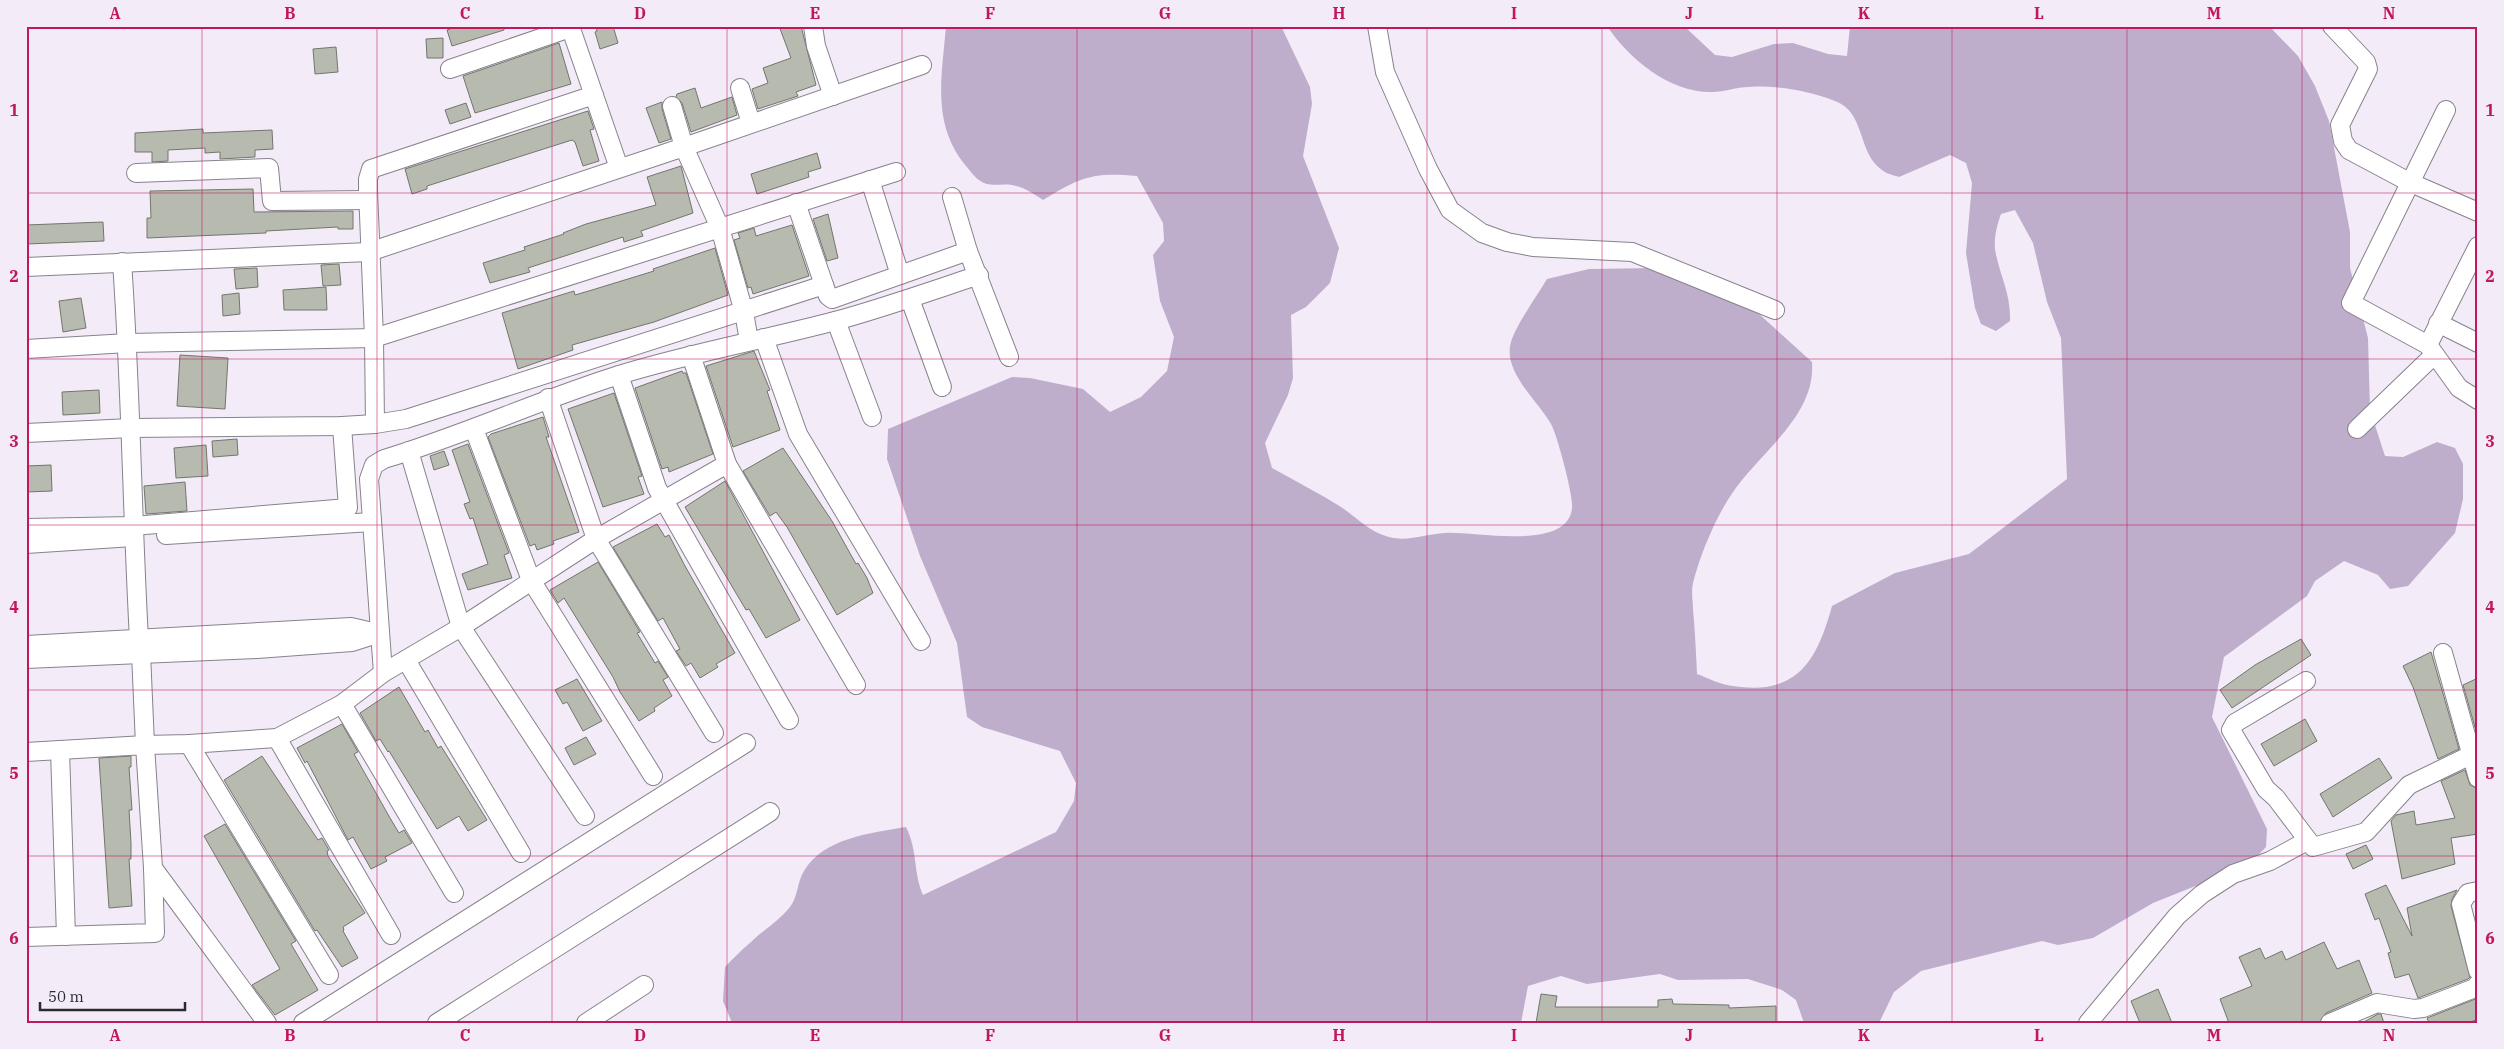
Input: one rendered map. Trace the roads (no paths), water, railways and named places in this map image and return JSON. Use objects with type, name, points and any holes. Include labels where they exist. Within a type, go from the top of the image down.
[{"type":"street","points":[[813,26],[814,40],[833,96]]},
{"type":"street","points":[[1377,26],[1385,72],[1428,169],[1450,210],[1482,233],[1506,242],[1533,246],[1632,252],[1776,310]]},
{"type":"street","points":[[2332,26],[2366,62],[2368,69],[2340,125],[2343,141],[2349,150],[2409,182],[2478,212]]},
{"type":"street","points":[[450,69],[570,27],[619,168]]},
{"type":"street","points":[[26,266],[369,252],[922,65]]},
{"type":"street","points":[[740,88],[751,123]]},
{"type":"street","points":[[375,424],[374,338],[368,200],[368,179],[371,169],[594,95]]},
{"type":"street","points":[[672,106],[684,147],[720,228],[744,312],[798,434],[921,641]]},
{"type":"street","points":[[2446,110],[2351,303],[2431,350],[2459,388],[2478,400]]},
{"type":"street","points":[[136,174],[269,168],[272,201],[368,200]]},
{"type":"street","points":[[26,349],[128,343],[374,338],[896,172]]},
{"type":"street","points":[[870,180],[900,275]]},
{"type":"street","points":[[952,197],[968,251],[1010,357]]},
{"type":"street","points":[[796,203],[828,296],[832,299],[968,251]]},
{"type":"street","points":[[2358,429],[2431,350],[2438,323],[2478,246]]},
{"type":"street","points":[[26,937],[155,933],[153,868],[133,532],[128,343],[122,262]]},
{"type":"street","points":[[383,673],[369,479],[374,465],[384,459],[474,429],[548,398],[619,374],[836,321],[910,299],[979,275]]},
{"type":"street","points":[[26,433],[130,428],[342,426],[375,424],[406,419],[824,285]]},
{"type":"street","points":[[910,299],[942,387]]},
{"type":"street","points":[[836,321],[872,417]]},
{"type":"street","points":[[2438,323],[2478,343]]},
{"type":"street","points":[[691,355],[727,464],[856,685]]},
{"type":"street","points":[[619,374],[662,500],[789,720]]},
{"type":"street","points":[[548,398],[596,539],[714,733]]},
{"type":"street","points":[[26,544],[348,508],[342,426]]},
{"type":"street","points":[[474,429],[531,580],[653,776]]},
{"type":"street","points":[[409,451],[461,627],[585,816]]},
{"type":"street","points":[[26,752],[277,738],[342,704],[383,673],[461,627],[596,539],[727,464]]},
{"type":"street","points":[[26,528],[133,532],[372,522]]},
{"type":"street","points":[[26,645],[140,646],[257,641],[351,627],[380,633]]},
{"type":"street","points":[[26,659],[140,646]]},
{"type":"street","points":[[2443,653],[2478,778]]},
{"type":"street","points":[[406,660],[521,853]]},
{"type":"street","points":[[2306,681],[2235,723],[2231,730],[2266,789],[2276,798],[2313,847],[2366,832],[2409,785],[2471,755]]},
{"type":"street","points":[[342,704],[454,893]]},
{"type":"street","points":[[277,738],[392,934]]},
{"type":"street","points":[[303,1023],[746,743]]},
{"type":"street","points":[[188,744],[329,975]]},
{"type":"street","points":[[60,750],[66,936]]},
{"type":"street","points":[[438,1022],[770,812]]},
{"type":"street","points":[[2088,1023],[2177,916],[2202,894],[2233,874],[2270,861],[2307,841]]},
{"type":"street","points":[[153,868],[267,1023]]},
{"type":"street","points":[[2478,891],[2468,893],[2461,904],[2478,971]]},
{"type":"street","points":[[2330,1023],[2377,1003],[2414,1009],[2423,1008],[2475,988],[2478,984]]},
{"type":"street","points":[[586,1023],[644,985]]}]
